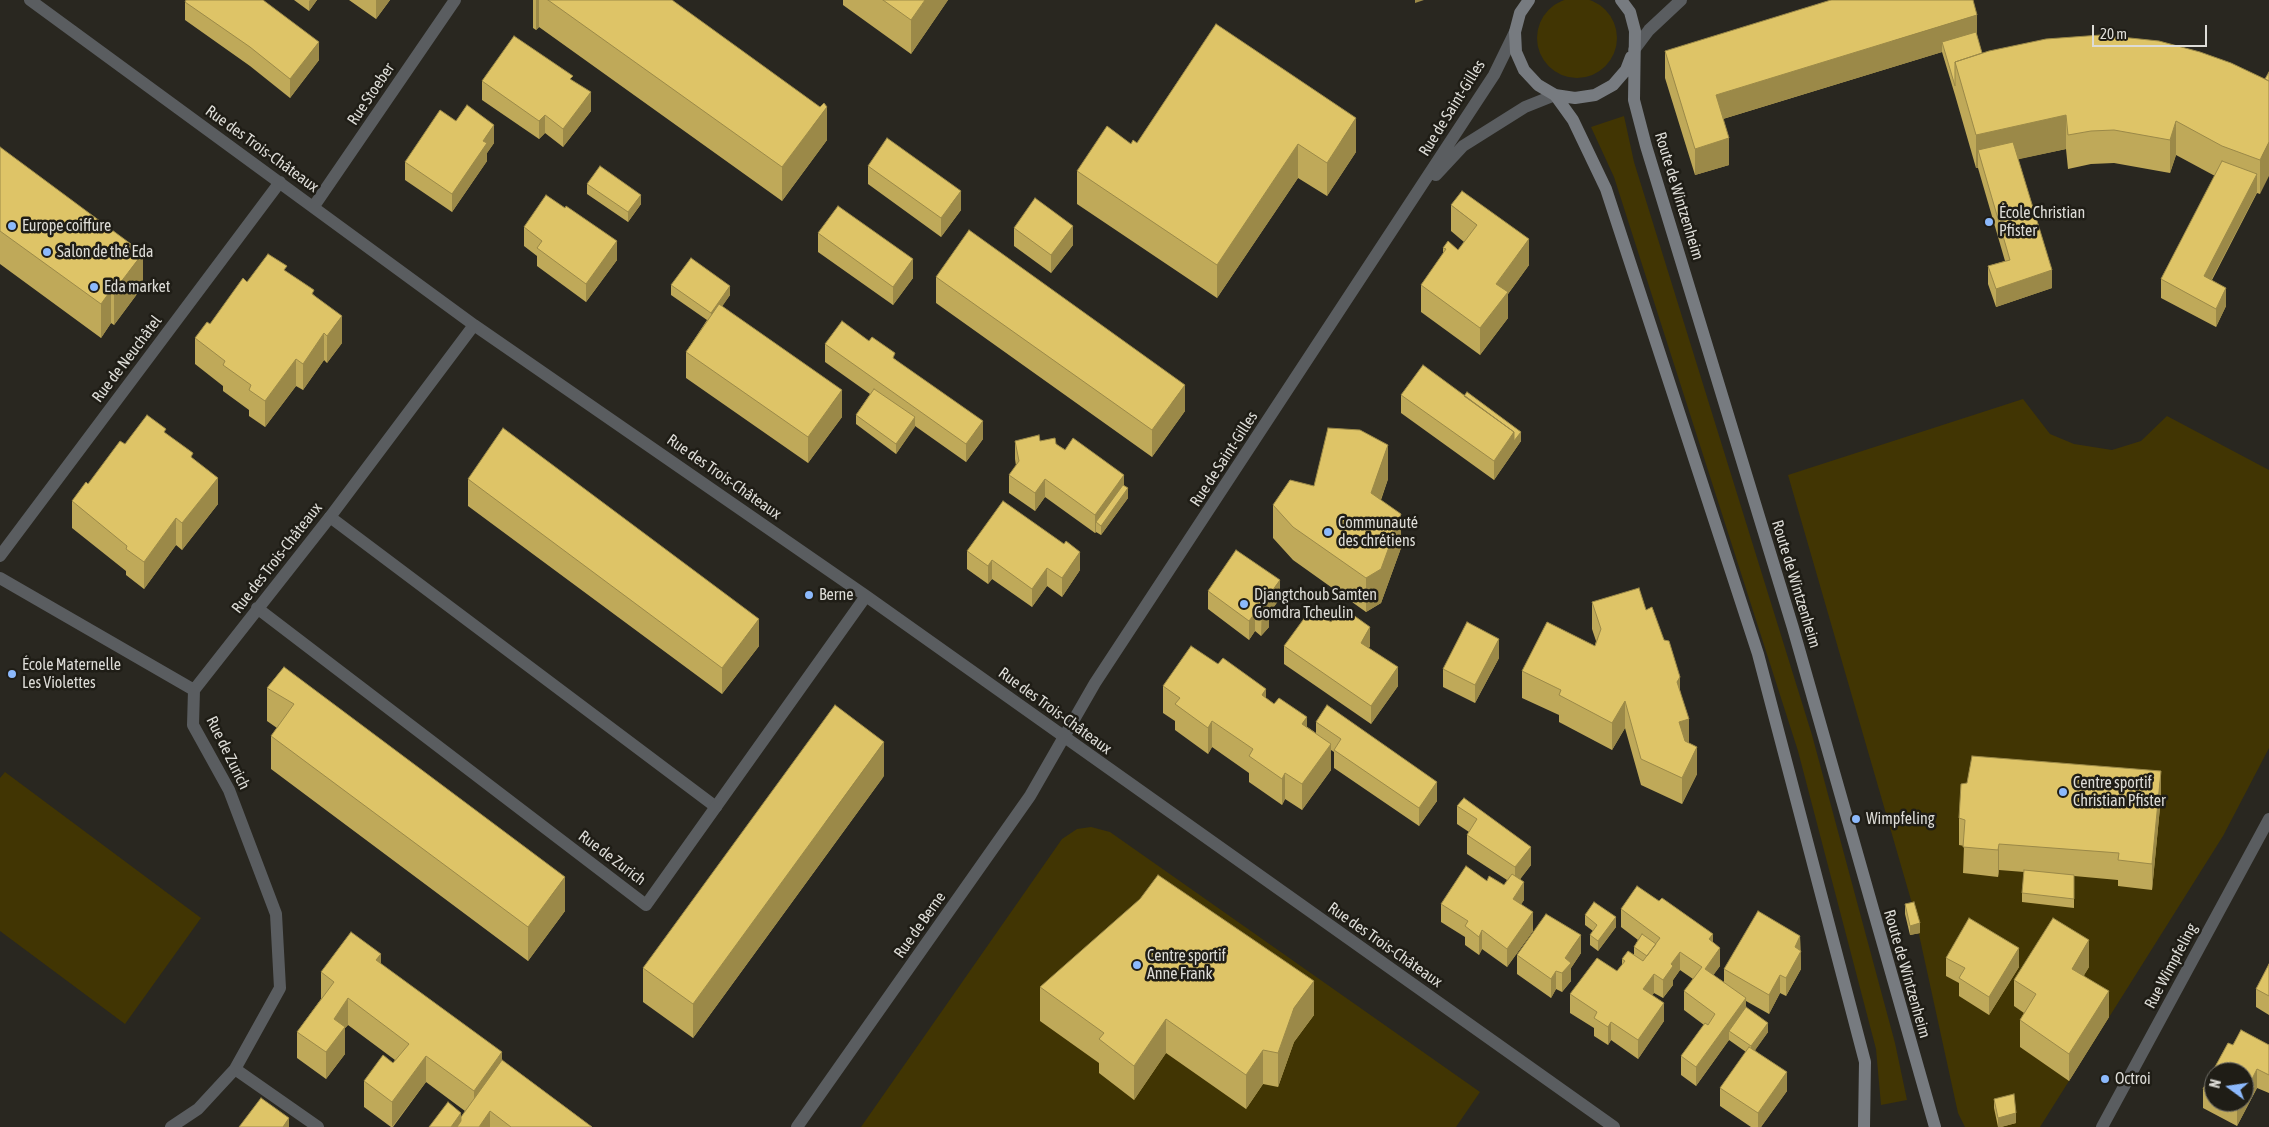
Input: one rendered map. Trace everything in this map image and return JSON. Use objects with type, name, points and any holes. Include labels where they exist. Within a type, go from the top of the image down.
[{"type":"main road","points":[[1520,13],[1522,0]]},
{"type":"main road","name":"Route de Wintzenheim","points":[[1529,0],[1520,13],[1515,32],[1516,52],[1524,70],[1538,85],[1555,95],[1575,98],[1595,95],[1607,88],[1626,70],[1634,50]]},
{"type":"main road","name":"Route de Wintzenheim","points":[[1621,0],[1630,12],[1635,31],[1634,100],[1646,146],[1793,628],[1935,1127]]},
{"type":"main road","name":"Route de Wintzenheim","points":[[1555,95],[1573,120],[1606,190],[1758,654],[1865,1062],[1864,1127]]},
{"type":"street","name":"Rue des Trois-Châteaux","points":[[30,0],[314,206],[474,325],[866,596],[1614,1127]]},
{"type":"street","name":"Rue Stoeber","points":[[314,206],[455,0]]},
{"type":"street","points":[[1634,50],[1649,30],[1681,0]]},
{"type":"street","name":"Rue de Saint-Gilles","points":[[1065,739],[1096,683],[1494,75],[1515,32]]},
{"type":"street","name":"Rue de Saint-Gilles","points":[[1414,199],[1463,146],[1524,107],[1555,95]]},
{"type":"street","name":"Rue de Neuchâtel","points":[[0,556],[280,182]]},
{"type":"street","name":"Rue des Trois-Châteaux","points":[[194,690],[330,517],[474,325]]},
{"type":"street","points":[[330,517],[716,807]]},
{"type":"street","points":[[0,578],[194,690]]},
{"type":"street","name":"Rue de Zurich","points":[[257,608],[646,904],[866,596]]},
{"type":"street","name":"Rue de Zurich","points":[[172,1127],[198,1109],[235,1069],[280,988],[276,914],[230,790],[193,725],[194,690]]},
{"type":"street","name":"Rue de Berne","points":[[797,1127],[1030,796],[1065,739]]},
{"type":"street","name":"Rue Wimpfeling","points":[[2104,1126],[2269,819]]},
{"type":"street","points":[[235,1069],[318,1127]]},
{"type":"shaded area","points":[[1569,-2],[1585,-2],[1606,9],[1617,30],[1617,46],[1606,67],[1585,78],[1569,78],[1555,72],[1543,60],[1537,46],[1537,30],[1543,16],[1555,4]]},
{"type":"shaded area","points":[[1624,116],[1634,162],[1812,735],[1895,1043],[1907,1100],[1881,1105],[1876,1049],[1798,751],[1614,177],[1591,127]]},
{"type":"shaded area","name":"Centre sportif Christian Pfister","points":[[2023,399],[2050,434],[2074,444],[2112,450],[2141,441],[2167,416],[2269,470],[2269,748],[2223,836],[2040,1127],[1965,1127],[1958,1113],[1913,907],[1788,475]]},
{"type":"shaded area","points":[[5,772],[201,918],[125,1024],[0,931],[0,778]]},
{"type":"shaded area","name":"Centre sportif Anne Frank","points":[[1091,827],[1110,832],[1480,1092],[1456,1127],[861,1127],[1062,839],[1077,829]]},
{"type":"building","points":[[186,0],[263,0],[319,42],[290,79],[250,47],[185,2]]},
{"type":"building","points":[[548,0],[672,0],[820,107],[824,103],[827,107],[782,167]]},
{"type":"building","points":[[883,0],[925,0],[911,20]]},
{"type":"building","points":[[1831,0],[1973,0],[1977,15],[1716,95],[1729,138],[1695,149],[1665,51]]},
{"type":"building","points":[[1216,24],[1356,118],[1327,163],[1298,144],[1217,265],[1077,171],[1107,126],[1131,144],[1133,140],[1137,143]]},
{"type":"building","points":[[1976,32],[1982,53],[1955,62],[1955,86],[1942,42]]},
{"type":"building","points":[[2101,35],[2159,41],[2200,52],[2231,63],[2269,81],[2269,142],[2260,160],[2222,146],[2176,121],[2170,140],[2114,130],[2068,135],[2066,115],[1976,135],[1955,62],[1989,51],[2046,39]]},
{"type":"building","points":[[514,36],[573,76],[570,79],[591,92],[563,129],[545,115],[539,121],[482,81]]},
{"type":"building","points":[[2269,72],[2269,81],[2265,79]]},
{"type":"building","points":[[467,105],[494,125],[483,141],[487,143],[452,194],[405,162],[440,110],[456,121]]},
{"type":"building","points":[[887,138],[961,191],[941,218],[868,166]]},
{"type":"building","points":[[2013,142],[2052,270],[1996,289],[1988,266],[2010,260],[1978,150]]},
{"type":"building","points":[[0,147],[143,253],[114,291],[111,290],[101,304],[0,231]]},
{"type":"building","points":[[2222,161],[2257,174],[2204,276],[2226,288],[2216,309],[2161,279]]},
{"type":"building","points":[[600,166],[641,195],[628,212],[587,184]]},
{"type":"building","points":[[1462,191],[1529,239],[1496,284],[1508,292],[1480,328],[1421,285],[1446,249],[1443,248],[1448,241],[1458,250],[1477,225],[1451,205]]},
{"type":"building","points":[[546,195],[565,208],[566,206],[617,241],[586,284],[537,248],[542,241],[524,227]]},
{"type":"building","points":[[1035,198],[1073,226],[1051,255],[1014,228]]},
{"type":"building","points":[[838,206],[913,259],[893,287],[818,233]]},
{"type":"building","points":[[969,230],[1185,385],[1152,430],[936,277]]},
{"type":"building","points":[[268,254],[287,266],[284,270],[314,290],[312,294],[342,316],[327,336],[324,333],[303,364],[296,359],[265,401],[249,390],[251,385],[223,365],[225,361],[195,338],[207,322],[210,324],[243,278],[247,282]]},
{"type":"building","points":[[691,258],[730,286],[711,313],[671,285]]},
{"type":"building","points":[[719,304],[842,390],[808,437],[686,352]]},
{"type":"building","points":[[842,321],[869,341],[872,337],[895,353],[893,358],[983,421],[966,444],[825,344]]},
{"type":"building","points":[[1423,365],[1514,432],[1494,461],[1401,395]]},
{"type":"building","points":[[874,389],[915,417],[896,444],[856,415]]},
{"type":"building","points":[[1467,392],[1521,432],[1514,441],[1514,432],[1464,396]]},
{"type":"building","points":[[147,415],[166,429],[164,432],[193,453],[191,457],[218,478],[182,523],[176,518],[144,562],[126,549],[127,546],[72,501],[86,482],[88,484],[120,441],[125,444]]},
{"type":"building","points":[[503,428],[759,619],[722,668],[468,479]]},
{"type":"building","name":"Communauté des chrétiens","points":[[1328,428],[1360,430],[1388,445],[1371,493],[1401,514],[1381,569],[1366,578],[1293,527],[1273,505],[1290,480],[1314,486]]},
{"type":"building","points":[[1039,435],[1040,441],[1055,438],[1056,444],[1065,450],[1073,438],[1124,475],[1095,515],[1045,479],[1035,493],[1009,475],[1019,461],[1015,441]]},
{"type":"building","points":[[1123,485],[1128,488],[1101,526],[1096,522]]},
{"type":"building","points":[[1003,501],[1064,544],[1066,541],[1080,552],[1062,578],[1047,568],[1032,589],[992,560],[988,566],[967,551]]},
{"type":"building","points":[[1236,550],[1280,580],[1262,605],[1269,609],[1261,618],[1255,613],[1249,621],[1208,591]]},
{"type":"building","points":[[1639,588],[1646,610],[1652,607],[1664,640],[1669,641],[1680,677],[1677,682],[1689,719],[1679,722],[1685,741],[1697,747],[1682,778],[1641,759],[1625,701],[1612,723],[1559,695],[1561,690],[1522,671],[1547,622],[1595,646],[1601,629],[1592,602]]},
{"type":"building","points":[[1342,607],[1370,627],[1361,643],[1398,667],[1371,706],[1284,646],[1311,609],[1331,622]]},
{"type":"building","points":[[1467,622],[1499,639],[1475,685],[1443,669]]},
{"type":"building","points":[[1191,646],[1218,664],[1223,658],[1266,689],[1262,695],[1274,704],[1279,698],[1307,717],[1302,724],[1331,744],[1302,784],[1285,773],[1282,779],[1249,756],[1253,749],[1212,721],[1208,728],[1175,704],[1180,698],[1163,686]]},
{"type":"building","points":[[284,667],[565,877],[528,927],[271,736],[294,704],[267,688]]},
{"type":"building","points":[[835,705],[884,742],[693,1004],[643,968]]},
{"type":"building","points":[[1327,705],[1437,782],[1419,808],[1334,750],[1341,739],[1316,722]]},
{"type":"building","points":[[1972,756],[2161,771],[2152,864],[2118,860],[2119,853],[1999,844],[1998,850],[1963,847],[1965,820],[1959,818],[1961,784],[1967,783]]},
{"type":"building","points":[[1464,798],[1531,847],[1515,867],[1467,835],[1477,819],[1457,806]]},
{"type":"building","points":[[1466,866],[1487,881],[1489,876],[1504,885],[1512,874],[1524,882],[1513,899],[1533,912],[1507,949],[1482,930],[1479,937],[1465,926],[1468,921],[1441,904]]},
{"type":"building","points":[[2024,870],[2074,875],[2074,899],[2022,893]]},
{"type":"building","points":[[1158,875],[1314,981],[1294,1008],[1278,1053],[1263,1050],[1246,1075],[1166,1019],[1134,1066],[1099,1039],[1104,1033],[1040,987],[1140,899]]},
{"type":"building","points":[[1637,886],[1659,901],[1662,898],[1713,934],[1709,939],[1720,948],[1705,969],[1746,998],[1696,1067],[1681,1056],[1705,1023],[1708,1025],[1715,1014],[1684,991],[1702,967],[1680,952],[1663,980],[1654,974],[1643,989],[1664,1003],[1638,1040],[1611,1022],[1608,1027],[1594,1018],[1597,1012],[1570,994],[1597,958],[1617,971],[1625,961],[1622,959],[1628,951],[1643,961],[1660,938],[1621,909]]},
{"type":"building","points":[[1594,902],[1616,917],[1598,941],[1590,935],[1597,925],[1585,915]]},
{"type":"building","points":[[1914,902],[1920,923],[1910,926],[1905,904]]},
{"type":"building","points":[[1758,911],[1800,936],[1795,947],[1801,951],[1786,978],[1780,975],[1769,995],[1724,969]]},
{"type":"building","points":[[1546,914],[1581,935],[1565,958],[1571,963],[1562,973],[1556,971],[1551,979],[1517,955]]},
{"type":"building","points":[[1969,918],[2019,948],[1989,997],[1959,978],[1965,968],[1946,958]]},
{"type":"building","points":[[2053,918],[2089,940],[2072,969],[2109,991],[2069,1054],[2020,1020],[2036,994],[2014,980]]},
{"type":"building","points":[[351,932],[381,954],[376,960],[502,1052],[474,1091],[426,1056],[392,1102],[364,1081],[383,1055],[393,1063],[409,1044],[348,998],[334,1019],[345,1027],[326,1052],[297,1032],[334,982],[321,972]]},
{"type":"building","points":[[1642,934],[1656,944],[1647,956],[1634,947]]},
{"type":"building","points":[[2269,964],[2269,996],[2256,989]]},
{"type":"building","points":[[1746,1007],[1768,1023],[1751,1046],[1729,1031]]},
{"type":"building","points":[[2241,1030],[2269,1045],[2269,1075],[2257,1069],[2254,1075],[2254,1062],[2218,1062],[2228,1043],[2233,1045]]},
{"type":"building","points":[[1749,1047],[1787,1072],[1758,1113],[1720,1088]]},
{"type":"building","points":[[502,1060],[592,1127],[511,1127],[490,1111],[479,1127],[457,1127],[461,1117]]},
{"type":"building","points":[[2014,1094],[2016,1113],[1998,1118],[1994,1099]]},
{"type":"building","points":[[261,1098],[289,1118],[283,1127],[239,1127]]},
{"type":"building","points":[[448,1102],[461,1113],[451,1127],[429,1127]]},
{"type":"place","name":"École Christian Pfister","points":[[1989,222]]},
{"type":"place","name":"Europe coiffure","points":[[12,226]]},
{"type":"place","name":"Salon de thé Eda","points":[[47,252]]},
{"type":"place","name":"Eda market","points":[[94,287]]},
{"type":"place","name":"Communauté des chrétiens","points":[[1328,532]]},
{"type":"place","name":"Berne","points":[[809,595]]},
{"type":"place","name":"Djangtchoub Samten Gomdra Tcheulin","points":[[1244,604]]},
{"type":"place","name":"École Maternelle Les Violettes","points":[[12,674]]},
{"type":"place","name":"Centre sportif Christian Pfister","points":[[2063,792]]},
{"type":"place","name":"Wimpfeling","points":[[1856,819]]},
{"type":"place","name":"Centre sportif Anne Frank","points":[[1137,965]]},
{"type":"place","name":"Octroi","points":[[2105,1079]]}]
